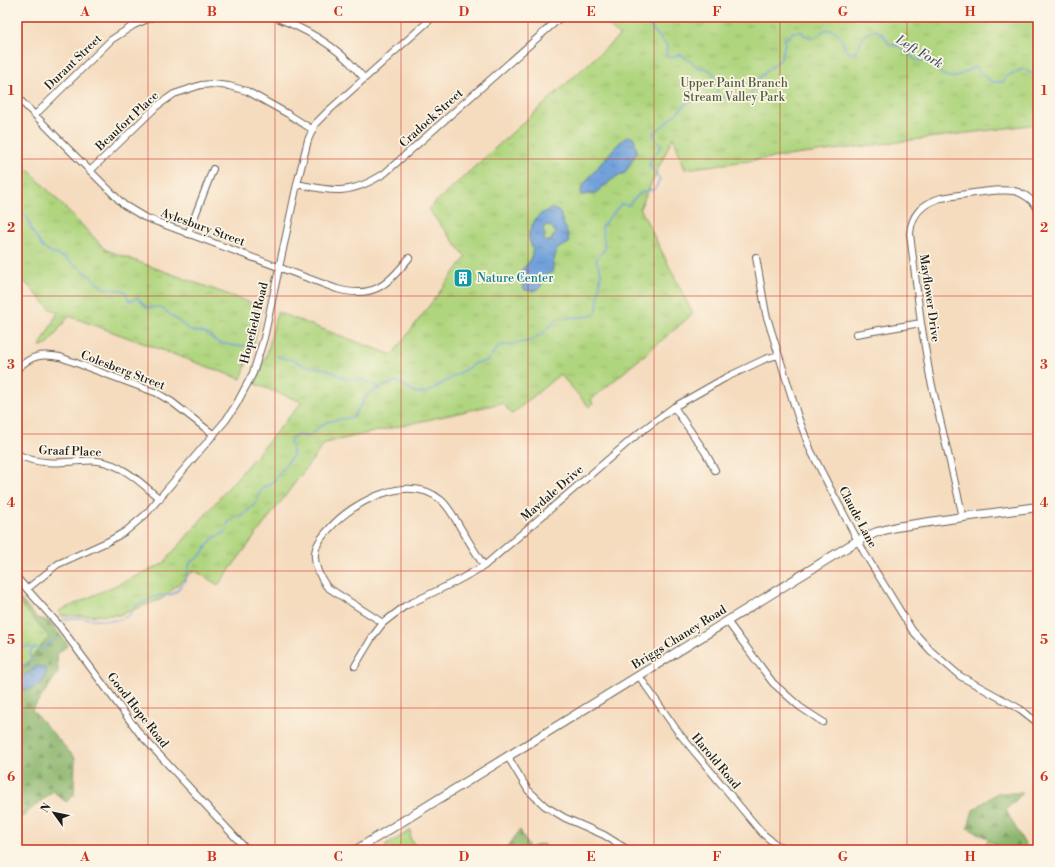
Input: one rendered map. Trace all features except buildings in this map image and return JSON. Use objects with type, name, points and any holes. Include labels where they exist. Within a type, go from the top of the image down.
[{"type":"main road","name":"Briggs Chaney Road","points":[[356,850],[857,541],[877,532],[896,527],[963,516],[1038,507]]},
{"type":"street","name":"Durant Street","points":[[35,115],[111,40],[134,25],[152,17]]},
{"type":"street","points":[[276,17],[291,23],[332,47],[346,58],[364,78]]},
{"type":"street","name":"Hopefield Road","points":[[27,589],[58,564],[109,541],[126,531],[145,515],[214,435],[236,405],[252,373],[264,338],[297,184],[308,140],[315,124],[433,17]]},
{"type":"street","name":"Cradock Street","points":[[297,184],[330,191],[345,190],[361,187],[386,173],[560,17]]},
{"type":"street","name":"Beaufort Place","points":[[90,171],[157,106],[174,94],[201,85],[212,84],[229,86],[247,91],[313,130]]},
{"type":"street","name":"Aylesbury Street","points":[[17,97],[124,205],[133,212],[144,217],[349,293],[374,290],[386,284],[396,275],[409,258]]},
{"type":"street","points":[[188,234],[213,169]]},
{"type":"street","name":"Mayflower Drive","points":[[963,516],[930,377],[921,323],[910,234],[911,225],[914,217],[923,205],[932,200],[1002,190],[1015,191],[1021,194],[1031,200],[1038,209]]},
{"type":"street","name":"Claude Lane","points":[[756,257],[766,314],[798,417],[812,450],[857,541],[912,630],[931,651],[960,676],[1020,709],[1038,722]]},
{"type":"street","points":[[856,334],[921,323]]},
{"type":"street","name":"Colesberg Street","points":[[17,369],[26,360],[37,356],[47,354],[60,357],[157,393],[172,402],[214,435]]},
{"type":"street","name":"Maydale Drive","points":[[355,666],[373,636],[383,623],[405,606],[484,566],[634,437],[674,407],[725,378],[765,359],[778,355]]},
{"type":"street","points":[[674,407],[705,452],[715,470]]},
{"type":"street","name":"Graaf Place","points":[[17,454],[35,461],[54,463],[93,460],[111,464],[127,471],[160,499]]},
{"type":"street","points":[[383,623],[327,588],[322,581],[316,566],[316,548],[321,538],[337,520],[358,505],[376,496],[399,489],[419,490],[430,494],[449,508],[484,566]]},
{"type":"street","name":"Good Hope Road","points":[[17,578],[59,625],[140,734],[247,850]]},
{"type":"street","points":[[727,621],[774,683],[800,707],[823,722]]},
{"type":"street","name":"Harold Road","points":[[639,676],[678,732],[762,833],[774,843],[787,850]]},
{"type":"street","points":[[508,757],[528,790],[545,806],[566,818],[604,835],[628,850]]},
{"type":"green space","name":"Upper Paint Branch Stream Valley Park","points":[[600,17],[1038,17],[1038,124],[685,169],[673,137],[640,208],[693,314],[591,400],[593,404],[589,407],[560,374],[512,414],[502,403],[325,443],[218,585],[194,570],[162,599],[119,615],[62,616],[59,611],[163,564],[302,402],[255,384],[267,354],[277,312],[392,355],[466,257],[428,209],[619,36]]},
{"type":"green space","points":[[17,158],[106,250],[262,307],[254,343],[241,379],[69,316],[47,345],[40,346],[58,312],[50,309],[17,274]]},
{"type":"green space","points":[[17,596],[37,618],[49,621],[68,645],[57,654],[58,673],[32,710],[75,758],[74,795],[66,802],[53,791],[17,821]]},
{"type":"green space","points":[[17,600],[49,637],[17,674]]},
{"type":"green space","points":[[997,793],[1023,793],[1006,810],[1028,850],[982,850],[989,839],[968,828],[973,810]]},
{"type":"green space","points":[[411,830],[410,838],[418,850],[394,850],[385,846]]},
{"type":"green space","points":[[520,830],[529,848],[543,844],[551,850],[505,850]]},
{"type":"green space","points":[[988,840],[1009,850],[982,850]]},
{"type":"water","points":[[627,136],[634,138],[637,152],[625,173],[617,176],[594,194],[580,195],[583,185],[614,148]]},
{"type":"water","points":[[552,208],[560,212],[568,235],[569,243],[557,249],[553,264],[553,272],[546,275],[540,288],[533,291],[525,290],[519,278],[521,271],[527,265],[532,255],[533,250],[529,233],[536,218]],"holes":[[[547,225],[553,228],[556,234],[552,237],[552,240],[546,242],[544,239],[545,235],[543,228]]]},
{"type":"water","points":[[38,666],[47,669],[43,681],[38,686],[25,690],[18,685],[23,676]]},
{"type":"waterway","points":[[629,17],[648,24],[667,46],[666,55],[670,58],[680,54],[698,67],[708,69],[719,78],[717,87],[718,97]]},
{"type":"waterway","name":"Left Fork","points":[[61,621],[69,618],[106,621],[123,618],[130,614],[135,606],[158,596],[170,595],[177,591],[185,580],[190,563],[200,556],[213,538],[226,532],[228,522],[245,513],[256,503],[262,488],[274,481],[293,455],[290,443],[291,438],[299,435],[308,437],[326,422],[353,417],[368,394],[396,381],[417,393],[428,392],[476,363],[487,361],[499,346],[531,341],[544,332],[557,319],[591,316],[597,310],[601,272],[596,260],[605,249],[602,226],[621,204],[628,205],[640,193],[655,189],[660,179],[649,165],[653,155],[662,145],[655,140],[653,133],[664,125],[687,103],[708,96],[744,99],[751,96],[753,89],[761,76],[781,59],[785,43],[784,39],[789,37],[793,32],[803,32],[804,35],[813,38],[820,35],[824,30],[837,32],[846,51],[854,54],[864,35],[875,30],[883,34],[889,44],[901,47],[915,60],[924,61],[945,76],[954,78],[974,67],[992,82],[1003,82],[1007,76],[1023,69],[1038,75]]},
{"type":"waterway","points":[[17,214],[27,216],[31,229],[43,248],[68,260],[83,270],[103,288],[125,291],[129,301],[138,298],[147,308],[160,307],[191,331],[206,333],[217,342],[235,346],[245,346]]},
{"type":"waterway","points":[[277,357],[293,360],[306,366],[326,369],[346,379],[362,380],[381,388]]},
{"type":"waterway","name":"Left Fork","points":[[17,646],[42,649],[56,638]]},
{"type":"waterway","points":[[17,675],[21,665],[31,663],[30,652],[35,647]]},
{"type":"place","name":"Nature Center","points":[[463,278]]}]
